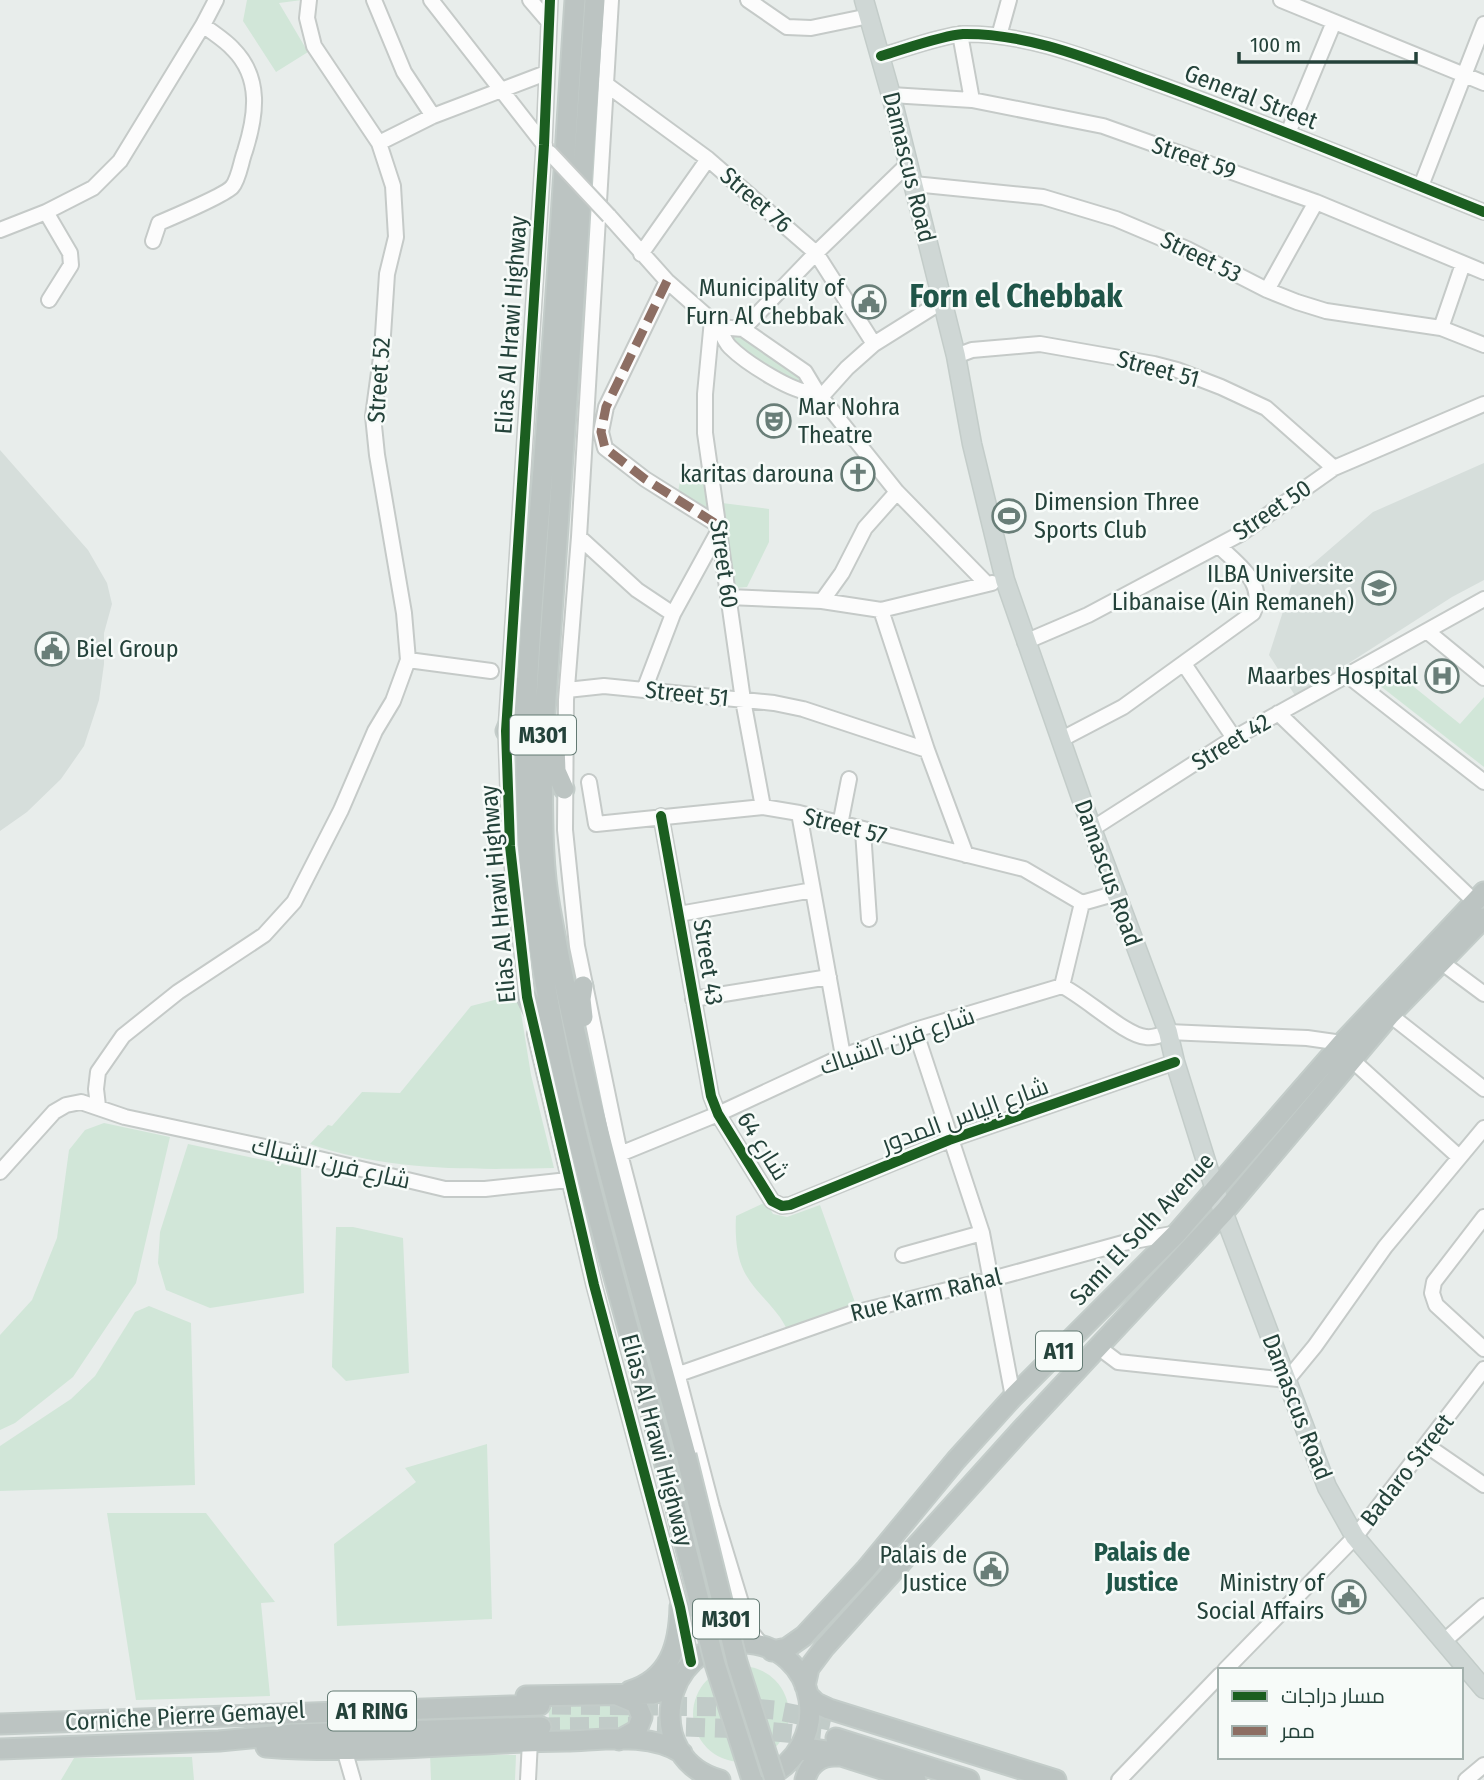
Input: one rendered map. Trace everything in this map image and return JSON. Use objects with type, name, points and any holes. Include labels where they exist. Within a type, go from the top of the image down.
[{"type":"highway","name":"Elias Al Hrawi Highway","points":[[575,0],[533,607],[526,752],[534,907],[542,964],[568,1098],[712,1654],[752,1780]]},
{"type":"highway","name":"Elias Al Hrawi Highway","points":[[595,0],[542,755],[544,849],[550,907],[589,1095],[686,1455],[737,1662],[775,1780]]},
{"type":"highway","points":[[506,732],[516,707],[523,640],[533,607]]},
{"type":"highway","points":[[550,636],[557,663],[555,763],[564,789]]},
{"type":"highway","name":"Sami El Solh Avenue","points":[[806,1690],[809,1668],[824,1648],[1224,1212],[1347,1051],[1390,1015],[1441,962],[1481,904]]},
{"type":"highway","name":"Sami El Solh Avenue","points":[[767,1649],[787,1648],[804,1636],[866,1569],[956,1460],[1013,1397],[1177,1233],[1481,904]]},
{"type":"highway","points":[[583,986],[581,999],[590,1078],[589,1095]]},
{"type":"highway","points":[[527,998],[541,1026],[556,1075],[568,1098]]},
{"type":"highway","points":[[616,1694],[646,1685],[666,1667],[677,1638],[680,1607]]},
{"type":"highway","points":[[204,1718],[290,1704],[656,1694],[676,1682],[691,1662],[707,1650],[725,1644],[744,1643],[767,1649],[786,1660],[806,1690],[843,1734],[916,1780]]},
{"type":"highway","points":[[824,1648],[816,1675],[821,1692],[843,1734],[969,1780]]},
{"type":"highway","points":[[676,1682],[670,1699],[669,1718],[673,1736],[691,1763],[716,1779]]},
{"type":"highway","points":[[761,1780],[787,1765],[798,1752],[809,1724],[806,1690]]},
{"type":"highway","points":[[616,1694],[636,1703],[642,1713],[642,1721],[637,1730],[620,1740]]},
{"type":"highway","name":"Corniche Pierre Gemayel","points":[[0,1724],[540,1705]]},
{"type":"highway","name":"Corniche Pierre Gemayel","points":[[0,1749],[219,1741],[293,1734],[535,1734]]},
{"type":"highway","points":[[219,1741],[268,1748],[344,1749],[535,1734],[657,1742],[682,1753]]},
{"type":"highway","points":[[803,1780],[811,1766],[819,1759],[830,1756],[843,1734]]},
{"type":"highway","points":[[843,1734],[1013,1780]]},
{"type":"highway","points":[[798,1752],[819,1750],[843,1734],[1056,1780]]},
{"type":"highway","points":[[798,1752],[803,1780]]},
{"type":"main road","name":"Damascus Road","points":[[866,8],[881,56],[956,356],[996,582],[1025,642],[1168,1032],[1215,1190],[1327,1487],[1355,1537],[1484,1689]]},
{"type":"street","points":[[0,229],[46,212],[93,188],[120,161],[216,0]]},
{"type":"street","name":"Street 52","points":[[309,0],[307,18],[314,46],[379,144],[393,186],[396,237],[387,274],[382,350],[373,416],[377,455],[404,613],[408,660]]},
{"type":"street","points":[[374,0],[404,72],[433,116]]},
{"type":"street","points":[[431,0],[547,149],[641,254],[716,324],[730,347],[778,381],[808,394],[819,395],[874,344],[941,302]]},
{"type":"street","points":[[530,0],[548,21]]},
{"type":"street","name":"Elias Al Hrawi Highway","points":[[550,0],[545,73],[547,149],[506,732],[509,846],[527,998],[568,1180],[680,1607],[691,1662]]},
{"type":"street","name":"Elias Al Hrawi Highway","points":[[611,0],[564,789],[565,830],[576,946],[620,1154],[712,1507],[747,1623],[754,1638],[767,1649]]},
{"type":"street","points":[[748,0],[786,27],[810,29],[866,8]]},
{"type":"street","points":[[999,36],[1009,0]]},
{"type":"street","points":[[1281,0],[1484,83]]},
{"type":"street","points":[[1288,133],[1334,22]]},
{"type":"street","points":[[1420,186],[1484,24]]},
{"type":"street","points":[[153,241],[159,223],[223,194],[233,186],[251,132],[255,104],[252,81],[246,66],[234,49],[203,25]]},
{"type":"street","points":[[960,34],[972,100]]},
{"type":"street","name":"General Street","points":[[881,56],[960,34],[999,36],[1076,54],[1288,133],[1484,212]]},
{"type":"street","points":[[379,144],[433,116],[545,73]]},
{"type":"street","name":"Street 76","points":[[607,85],[708,159],[816,253],[874,344]]},
{"type":"street","name":"Street 59","points":[[891,95],[972,100],[1103,126],[1316,202],[1484,272]]},
{"type":"street","points":[[641,254],[708,159]]},
{"type":"street","points":[[743,329],[816,253],[908,164]]},
{"type":"street","name":"Street 53","points":[[914,184],[1043,197],[1104,215],[1187,249],[1267,290],[1326,311],[1441,328],[1484,345]]},
{"type":"street","points":[[1267,290],[1316,202]]},
{"type":"street","points":[[46,212],[70,253],[71,265],[49,300]]},
{"type":"street","points":[[1441,328],[1463,264]]},
{"type":"street","points":[[644,690],[673,614],[719,528],[645,479],[605,448],[602,440],[606,407],[667,281]]},
{"type":"street","points":[[716,324],[743,329],[805,372],[819,395],[897,492],[996,582]]},
{"type":"street","name":"Street 60","points":[[716,324],[706,371],[705,433],[743,700],[763,807]]},
{"type":"street","name":"Street 51","points":[[956,356],[972,350],[1040,344],[1177,370],[1266,408],[1334,468]]},
{"type":"street","name":"Street 50","points":[[1025,642],[1088,615],[1219,546],[1242,533],[1334,468],[1484,404]]},
{"type":"street","points":[[822,601],[842,573],[865,528],[897,492]]},
{"type":"street","points":[[579,537],[637,590],[673,614]]},
{"type":"street","points":[[1060,740],[1123,707],[1248,618],[1255,607],[1257,588],[1249,576],[1219,546]]},
{"type":"street","points":[[728,597],[822,601],[881,610],[996,582]]},
{"type":"street","name":"Street 42","points":[[1092,829],[1234,738],[1484,600]]},
{"type":"street","points":[[881,610],[927,750],[966,855]]},
{"type":"street","points":[[1429,632],[1484,678]]},
{"type":"street","points":[[0,1172],[54,1112],[66,1105],[81,1102],[98,1106],[98,1072],[123,1036],[178,992],[264,935],[295,902],[341,810],[375,731],[393,701],[408,660],[491,671]]},
{"type":"street","points":[[1184,664],[1234,738]]},
{"type":"street","points":[[1347,675],[1484,782]]},
{"type":"street","name":"Street 51","points":[[571,685],[743,700],[803,709],[927,750]]},
{"type":"street","points":[[1278,713],[1481,904]]},
{"type":"street","points":[[840,825],[849,779]]},
{"type":"street","name":"Street 57","points":[[589,782],[596,824],[763,807],[799,813],[1024,869],[1082,903]]},
{"type":"street","points":[[799,813],[843,1056]]},
{"type":"street","name":"Street 43","points":[[661,816],[706,1077],[718,1114]]},
{"type":"street","points":[[863,831],[869,919]]},
{"type":"street","points":[[679,914],[813,890]]},
{"type":"street","points":[[1116,893],[1082,903],[1062,986],[1078,993],[1134,1035],[1146,1037],[1168,1032],[1307,1038],[1347,1051],[1471,1149]]},
{"type":"street","points":[[1441,962],[1484,993]]},
{"type":"street","points":[[693,999],[829,976]]},
{"type":"street","name":"شارع فرن الشباك","points":[[620,1154],[718,1114],[843,1056],[915,1030],[1062,986]]},
{"type":"street","points":[[1390,1015],[1484,1089]]},
{"type":"street","points":[[915,1030],[949,1140],[982,1233],[1013,1397]]},
{"type":"street","name":"شارع إلياس المدور","points":[[772,1201],[778,1206],[786,1206],[949,1140],[1175,1062]]},
{"type":"street","name":"شارع فرن الشباك","points":[[98,1106],[125,1117],[445,1189],[485,1189],[568,1180]]},
{"type":"street","name":"شارع 64","points":[[718,1114],[772,1201]]},
{"type":"street","points":[[1098,1347],[1118,1362],[1287,1380],[1315,1346],[1385,1247],[1471,1149],[1484,1128]]},
{"type":"street","points":[[1484,1217],[1434,1282],[1432,1293],[1436,1305],[1484,1349]]},
{"type":"street","points":[[903,1255],[982,1233]]},
{"type":"street","name":"Rue Karm Rahal","points":[[679,1374],[850,1314],[1123,1243],[1177,1233]]},
{"type":"street","name":"Badaro Street","points":[[1227,1668],[1355,1537],[1484,1369]]},
{"type":"street","points":[[1426,1445],[1484,1485]]},
{"type":"street","points":[[1443,1642],[1484,1606]]},
{"type":"street","points":[[685,1629],[695,1636],[718,1640],[729,1637],[747,1623]]},
{"type":"street","points":[[1119,1780],[1218,1677]]},
{"type":"street","points":[[528,1780],[535,1734]]},
{"type":"street","points":[[344,1749],[353,1780]]},
{"type":"street","points":[[1466,1780],[1484,1765]]},
{"type":"shaded area","name":"Biel Group","points":[[0,450],[88,550],[107,583],[112,604],[104,633],[104,664],[99,700],[84,746],[61,779],[27,812],[0,831]]},
{"type":"shaded area","name":"ILBA Universite Libanaise (Ain Remaneh)","points":[[1484,463],[1484,580],[1452,597],[1296,697],[1269,655],[1294,577],[1373,512]]},
{"type":"green space","points":[[247,0],[302,0],[279,3],[308,52],[276,72],[243,21]]},
{"type":"green space","points":[[733,328],[805,372],[809,394],[725,339]]},
{"type":"green space","points":[[708,476],[717,524],[678,492],[680,481]]},
{"type":"green space","points":[[722,503],[769,509],[769,542],[747,587],[736,588],[733,580]]},
{"type":"green space","points":[[1393,670],[1460,724],[1484,697],[1484,767],[1374,681]]},
{"type":"green space","points":[[518,994],[531,1075],[554,1168],[493,1169],[400,1164],[340,1153],[310,1144],[328,1125],[332,1126],[362,1092],[400,1093],[471,1006]]},
{"type":"green space","points":[[104,1123],[170,1137],[136,1283],[73,1377],[15,1423],[0,1430],[0,1335],[32,1300],[57,1238],[69,1150],[85,1130]]},
{"type":"green space","points":[[188,1144],[301,1168],[304,1293],[210,1308],[166,1290],[158,1263],[160,1232]]},
{"type":"green space","points":[[766,1202],[773,1214],[787,1217],[820,1205],[857,1308],[788,1332],[779,1316],[746,1275],[737,1246],[736,1216]]},
{"type":"green space","points":[[336,1227],[353,1227],[403,1238],[409,1373],[346,1381],[332,1367]]},
{"type":"green space","points":[[149,1306],[191,1323],[195,1485],[0,1491],[0,1446],[71,1399],[95,1376],[135,1312]]},
{"type":"green space","points":[[487,1444],[492,1619],[337,1626],[334,1544],[416,1482],[405,1468]]},
{"type":"green space","points":[[107,1513],[206,1513],[275,1602],[261,1603],[270,1696],[136,1700]]},
{"type":"green space","points":[[741,1666],[759,1670],[775,1680],[785,1696],[789,1714],[785,1732],[775,1748],[759,1758],[741,1762],[723,1758],[707,1748],[697,1732],[693,1714],[697,1696],[707,1680],[723,1670]]},
{"type":"green space","points":[[625,1700],[636,1719],[624,1731],[550,1733],[548,1702]]},
{"type":"green space","points":[[430,1754],[516,1755],[515,1780],[431,1780]]},
{"type":"green space","points":[[192,1757],[194,1780],[61,1780],[74,1758]]},
{"type":"tunnel","points":[[552,1705],[741,1707],[774,1710],[840,1723]]},
{"type":"tunnel","points":[[541,1727],[655,1726],[746,1729],[836,1738]]},
{"type":"marked path","points":[[667,281],[606,407],[601,432],[605,448],[645,479],[718,525]]},
{"type":"cycle path","points":[[550,0],[544,145],[506,731],[510,846],[527,997],[594,1285],[680,1607],[691,1662]]},
{"type":"cycle path","points":[[881,56],[963,34],[1012,38],[1060,49],[1195,97],[1484,212]]},
{"type":"cycle path","points":[[661,816],[711,1096],[718,1114],[772,1201],[782,1206],[949,1140],[1175,1062]]},
{"type":"place","name":"Municipality of Furn Al Chebbak","points":[[869,302]]},
{"type":"place","name":"Mar Nohra Theatre","points":[[774,421]]},
{"type":"place","name":"karitas darouna","points":[[858,474]]},
{"type":"place","name":"Dimension Three Sports Club","points":[[1009,516]]},
{"type":"place","name":"ILBA Universite Libanaise (Ain Remaneh)","points":[[1379,588]]},
{"type":"place","name":"Biel Group","points":[[52,649]]},
{"type":"place","name":"Maarbes Hospital","points":[[1442,676]]},
{"type":"place","name":"Palais de Justice","points":[[991,1569]]},
{"type":"place","name":"Ministry of Social Affairs","points":[[1349,1597]]},
{"type":"district","name":"Forn el Chebbak","points":[[1016,296]]},
{"type":"district","name":"Palais de Justice","points":[[1142,1567]]}]
